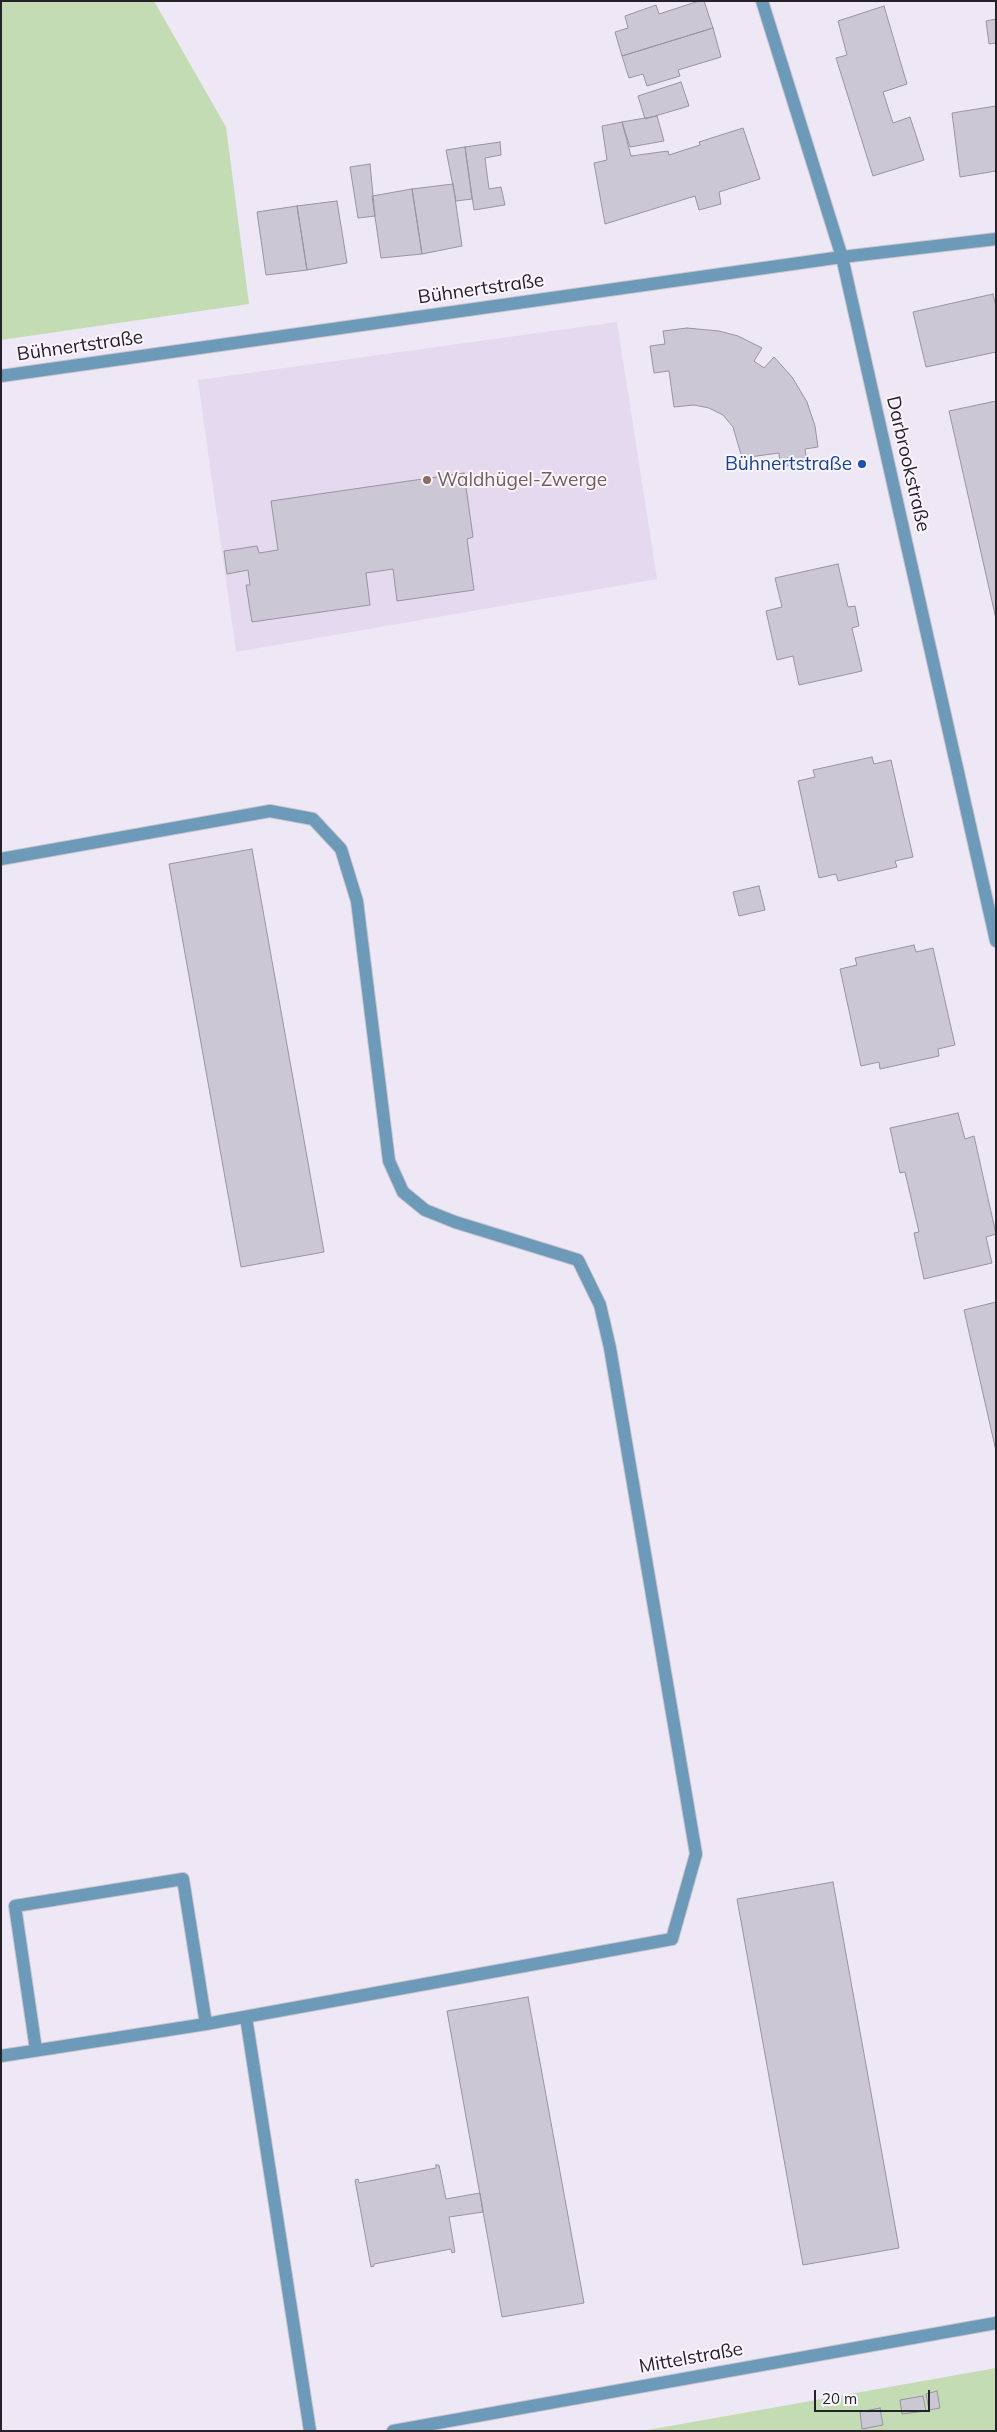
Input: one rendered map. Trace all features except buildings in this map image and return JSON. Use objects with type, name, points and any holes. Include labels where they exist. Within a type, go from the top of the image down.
[{"type":"street","name":"Darbrookstraße","points":[[762,1],[842,257],[996,941]]},
{"type":"street","name":"Bühnertstraße","points":[[1,376],[842,257],[996,239]]},
{"type":"street","points":[[1,860],[270,810],[313,819],[341,849],[357,901],[389,1161],[403,1192],[425,1210],[455,1222],[578,1260],[600,1305],[610,1348],[696,1854],[672,1939],[206,2024],[1,2056]]},
{"type":"street","points":[[36,2050],[15,1906],[183,1879],[206,2024]]},
{"type":"street","points":[[246,2017],[310,2431]]},
{"type":"street","name":"Mittelstraße","points":[[394,2431],[996,2323]]},
{"type":"shaded area","name":"Waldhügel-Zwerge","points":[[617,322],[657,579],[236,652],[198,380]]},
{"type":"green space","points":[[1,1],[154,1],[226,127],[249,304],[1,340]]},
{"type":"green space","points":[[996,2368],[996,2431],[642,2431]]},
{"type":"place","name":"Bühnertstraße","points":[[862,464]]},
{"type":"place","name":"Waldhügel-Zwerge","points":[[427,480]]}]
